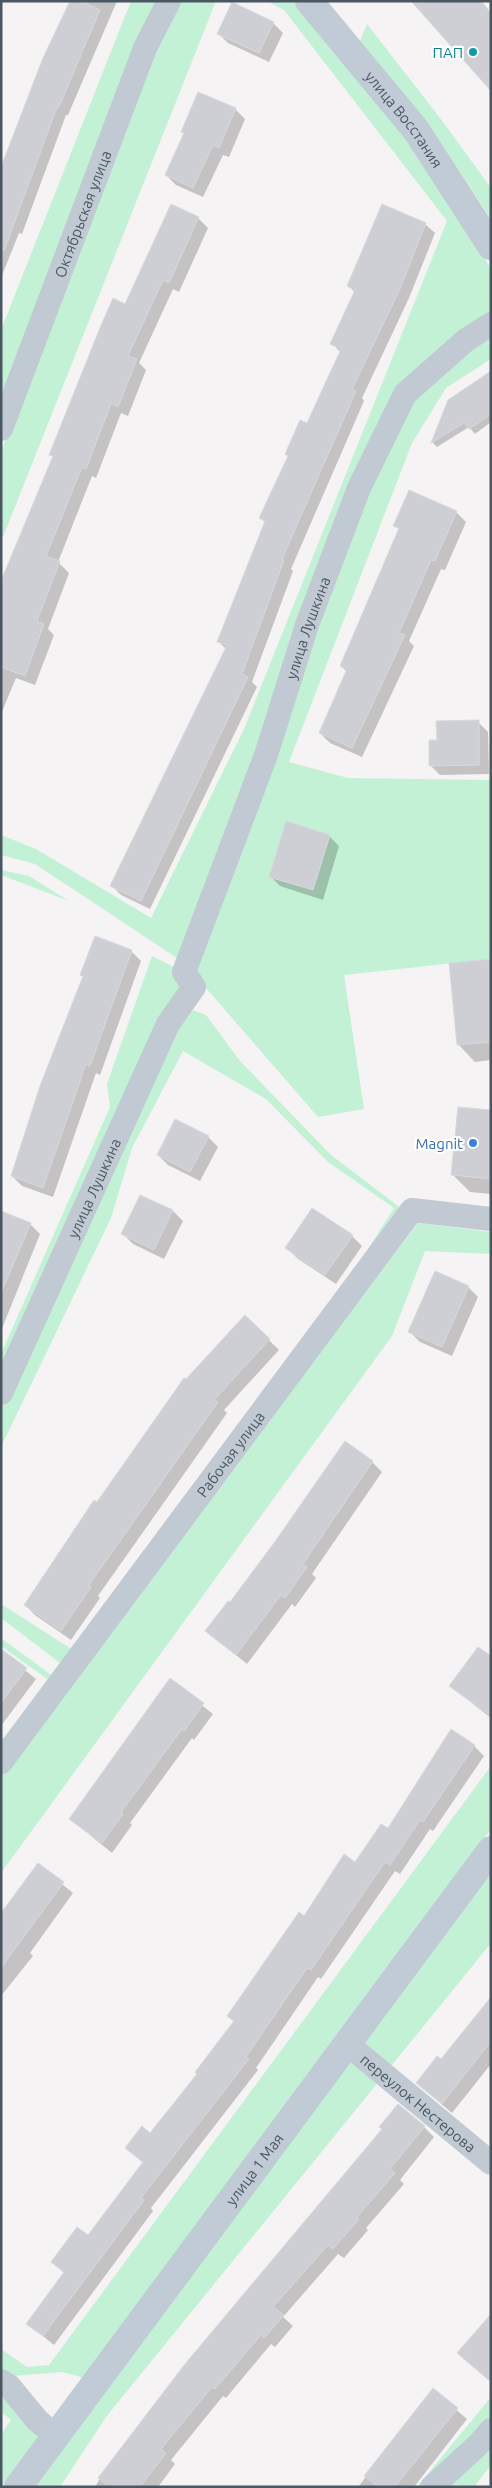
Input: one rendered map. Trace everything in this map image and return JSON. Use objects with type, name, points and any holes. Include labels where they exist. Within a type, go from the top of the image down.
[{"type":"main road","name":"улица Восстания","points":[[309,1],[416,130],[491,246]]},
{"type":"main road","name":"улица 1 Мая","points":[[18,2487],[491,1850]]},
{"type":"street","name":"Октябрьская улица","points":[[1,429],[145,48],[169,1]]},
{"type":"street","name":"улица Лушкина","points":[[1,1393],[189,979],[266,755],[307,625],[359,488],[405,394],[466,340],[491,324]]},
{"type":"street","name":"Рабочая улица","points":[[1,1762],[412,1210],[491,1219]]},
{"type":"street","name":"переулок Нестерова","points":[[346,2043],[491,2163]]},
{"type":"street","points":[[1,2382],[9,2386],[37,2420],[55,2436]]},
{"type":"street","points":[[432,2487],[479,2444],[491,2430]]},
{"type":"green space","points":[[131,1],[160,1],[1,411],[1,330]]},
{"type":"green space","points":[[179,1],[216,1],[1,542],[1,452],[153,53]]},
{"type":"green space","points":[[267,1],[294,1],[405,136],[477,244],[491,270],[491,312],[457,336],[397,390],[180,960],[35,864],[1,855],[1,835],[36,849],[151,918],[244,729],[447,221],[284,10]]},
{"type":"green space","points":[[367,24],[440,118],[491,188],[491,219],[428,124],[360,41]]},
{"type":"green space","points":[[491,336],[491,359],[446,388],[412,443],[289,762],[348,778],[491,780],[491,959],[344,975],[364,1109],[318,1117],[192,970],[358,514],[414,397],[471,348]]},
{"type":"green space","points":[[1,870],[29,876],[69,901],[1,875]]},
{"type":"green space","points":[[152,956],[184,972],[181,995],[1,1380],[1,1354],[110,1107],[107,1084]]},
{"type":"green space","points":[[193,1010],[206,1015],[240,1061],[331,1155],[402,1209],[342,1290],[394,1208],[328,1162],[266,1099],[183,1051],[132,1148],[111,1218],[1,1447],[1,1409],[184,1017]]},
{"type":"green space","points":[[418,1223],[491,1232],[491,1254],[425,1251],[392,1336],[1,1873],[1,1776]]},
{"type":"green space","points":[[1,1604],[73,1650],[64,1666],[1,1618]]},
{"type":"green space","points":[[1,1638],[57,1679],[1,1752],[1,1741],[50,1681],[1,1646]]},
{"type":"green space","points":[[491,1766],[491,1829],[84,2378],[63,2372],[12,2376],[1,2369],[1,2349],[27,2367],[49,2365]]},
{"type":"green space","points":[[491,1870],[491,1943],[388,2070],[360,2045]]},
{"type":"green space","points":[[351,2058],[380,2080],[106,2417],[60,2487],[32,2487]]},
{"type":"green space","points":[[1,2394],[20,2413],[38,2438],[2,2487],[1,2434],[11,2420],[1,2412]]},
{"type":"green space","points":[[491,2397],[491,2422],[423,2487],[417,2487]]},
{"type":"green space","points":[[491,2439],[491,2465],[474,2487],[439,2487]]},
{"type":"building","points":[[70,1],[82,1],[100,10],[59,107],[57,107],[4,251],[1,250],[1,167],[43,58]]},
{"type":"building","name":"ПАП","points":[[411,1],[481,1],[491,13],[491,91]]},
{"type":"building","points":[[232,2],[274,22],[259,53],[217,34]]},
{"type":"building","points":[[198,92],[236,108],[219,148],[213,145],[193,188],[165,175],[184,133],[181,132]]},
{"type":"building","points":[[171,204],[199,217],[169,283],[163,280],[128,356],[137,359],[118,407],[111,404],[86,469],[82,467],[46,556],[60,561],[37,621],[44,624],[25,676],[1,667],[1,581],[53,456],[49,455],[113,298],[125,304]]},
{"type":"building","points":[[382,204],[426,223],[400,289],[352,389],[356,391],[282,559],[284,560],[242,674],[248,677],[141,901],[110,886],[227,645],[217,642],[265,521],[259,518],[288,456],[285,454],[300,420],[307,423],[341,349],[330,344],[355,290],[347,286]]},
{"type":"building","points":[[491,371],[491,414],[469,429],[464,423],[431,443],[448,400]]},
{"type":"building","points":[[409,490],[457,511],[435,561],[431,560],[399,633],[405,635],[352,748],[319,733],[347,669],[340,666],[399,528],[393,526]]},
{"type":"building","points":[[479,720],[479,765],[429,766],[429,740],[437,740],[436,721]]},
{"type":"building","points":[[286,821],[330,835],[313,890],[269,877]]},
{"type":"building","points":[[95,936],[132,950],[90,1066],[86,1064],[43,1188],[11,1176],[40,1086],[83,976],[80,975]]},
{"type":"building","points":[[491,959],[491,1042],[457,1045],[449,963]]},
{"type":"building","name":"Magnit","points":[[458,1107],[491,1110],[491,1179],[451,1175]]},
{"type":"building","points":[[175,1119],[209,1136],[190,1172],[157,1155]]},
{"type":"building","points":[[140,1195],[173,1210],[154,1250],[121,1234]]},
{"type":"building","points":[[312,1208],[353,1235],[325,1275],[285,1248]]},
{"type":"building","points":[[1,1211],[31,1223],[1,1293]]},
{"type":"building","points":[[435,1271],[469,1286],[442,1347],[408,1332]]},
{"type":"building","points":[[245,1315],[270,1339],[214,1400],[218,1402],[89,1585],[91,1587],[61,1631],[24,1605],[94,1500],[97,1502],[184,1378],[186,1379]]},
{"type":"building","points":[[345,1441],[373,1461],[303,1564],[307,1567],[285,1598],[281,1595],[236,1655],[205,1631],[228,1601],[230,1602],[274,1543]]},
{"type":"building","points":[[478,1647],[491,1656],[491,1716],[449,1686]]},
{"type":"building","points":[[1,1649],[27,1668],[1,1703]]},
{"type":"building","points":[[170,1678],[204,1703],[184,1731],[182,1729],[121,1812],[123,1814],[102,1843],[69,1819]]},
{"type":"building","points":[[451,1729],[475,1745],[423,1822],[420,1820],[390,1865],[385,1862],[311,1970],[307,1968],[246,2057],[249,2059],[141,2198],[144,2200],[43,2336],[26,2324],[64,2272],[51,2262],[77,2227],[88,2235],[143,2162],[125,2148],[142,2126],[150,2133],[197,2074],[195,2072],[234,2021],[227,2016],[299,1912],[304,1916],[344,1854],[355,1862],[381,1824],[388,1828]]},
{"type":"building","points":[[38,1863],[64,1882],[1,1968],[1,1913]]},
{"type":"building","points":[[491,1997],[491,2041],[442,2104],[416,2083],[437,2056],[441,2059]]},
{"type":"building","points":[[398,2104],[425,2126],[390,2169],[395,2173],[357,2217],[359,2219],[333,2249],[328,2245],[273,2307],[284,2315],[264,2338],[261,2335],[215,2389],[212,2387],[161,2449],[166,2453],[140,2487],[109,2487],[98,2478],[185,2364],[382,2129],[379,2127]]},
{"type":"building","points":[[491,2314],[491,2382],[457,2353]]},
{"type":"building","points":[[433,2388],[458,2408],[395,2487],[378,2487],[364,2476]]},
{"type":"place","name":"ПАП","points":[[473,52]]},
{"type":"place","name":"Magnit","points":[[473,1143]]}]
